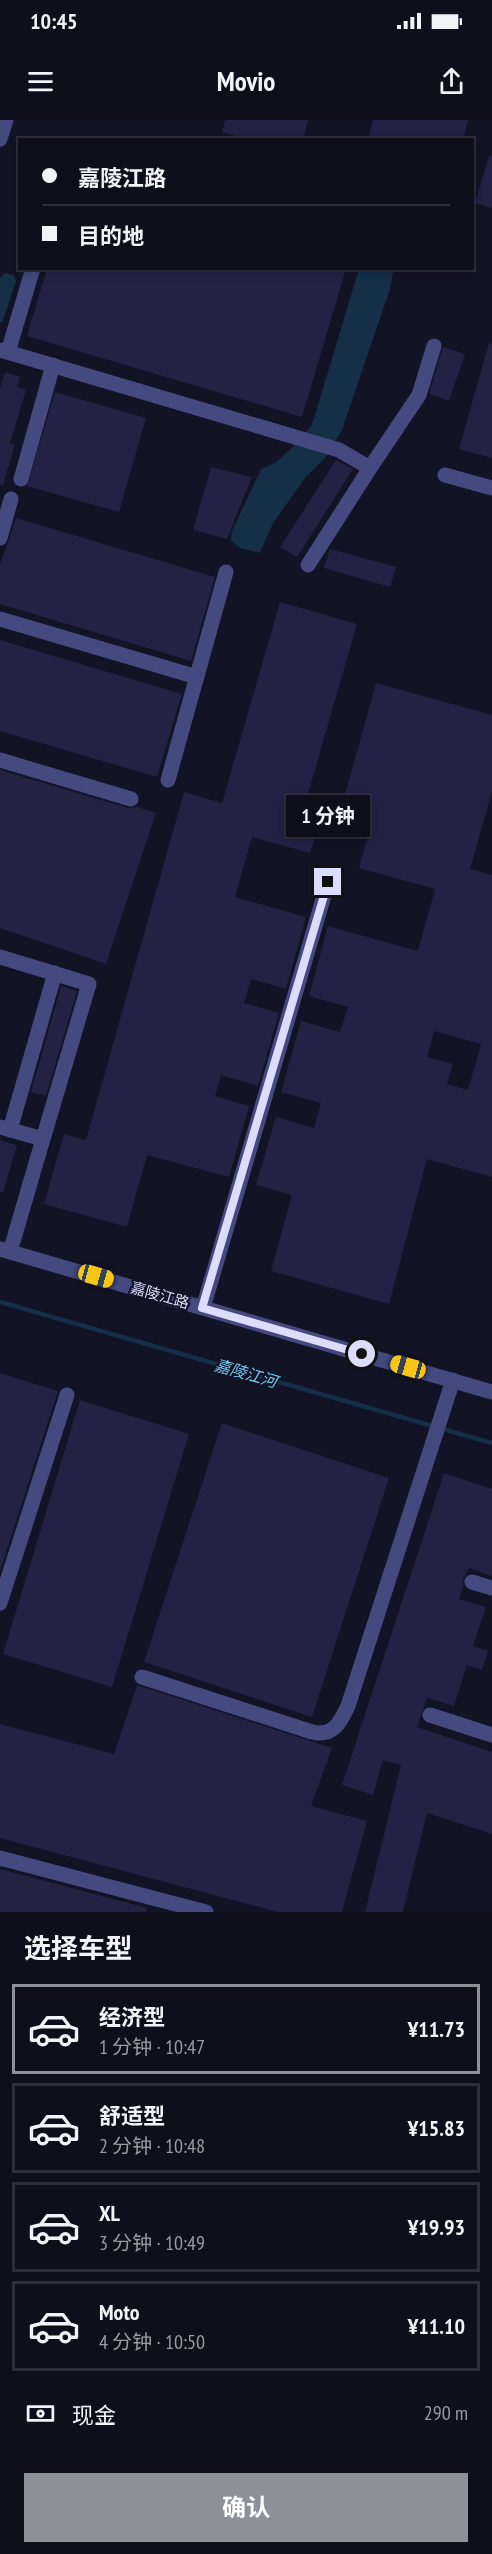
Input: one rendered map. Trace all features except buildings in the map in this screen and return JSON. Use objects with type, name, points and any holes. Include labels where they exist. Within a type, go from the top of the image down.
[{"type":"street","points":[[0,139],[6,120]]},
{"type":"street","points":[[32,270],[4,351],[339,450],[370,468]]},
{"type":"street","points":[[308,564],[419,395],[434,346]]},
{"type":"street","points":[[21,479],[53,365]]},
{"type":"street","points":[[446,475],[492,488]]},
{"type":"street","points":[[0,538],[11,499]]},
{"type":"street","points":[[168,780],[226,572]]},
{"type":"street","points":[[0,619],[197,677]]},
{"type":"street","points":[[0,760],[131,799]]},
{"type":"street","points":[[202,1308],[328,882]]},
{"type":"street","points":[[0,957],[89,984],[43,1138],[5,1250]]},
{"type":"street","points":[[43,1138],[5,1128],[55,973]]},
{"type":"street","name":"嘉陵江路","points":[[5,1250],[492,1392]]},
{"type":"street","points":[[142,1677],[312,1732],[321,1734],[332,1731],[341,1722],[348,1706],[453,1380]]},
{"type":"street","points":[[0,1603],[67,1395]]},
{"type":"street","points":[[472,1582],[492,1588]]},
{"type":"street","points":[[430,1715],[492,1735]]},
{"type":"street","points":[[0,1858],[206,1912]]},
{"type":"water","points":[[359,270],[391,270],[393,273],[390,289],[342,430],[325,458],[305,478],[273,523],[260,553],[240,548],[231,541],[232,531],[261,469],[275,463],[312,425]]},
{"type":"water","points":[[5,273],[14,275],[16,281],[3,321],[0,323],[0,278]]},
{"type":"waterway","name":"嘉陵江河","points":[[0,1302],[492,1443]]},
{"type":"route","points":[[328,882],[202,1308],[362,1354]]}]
